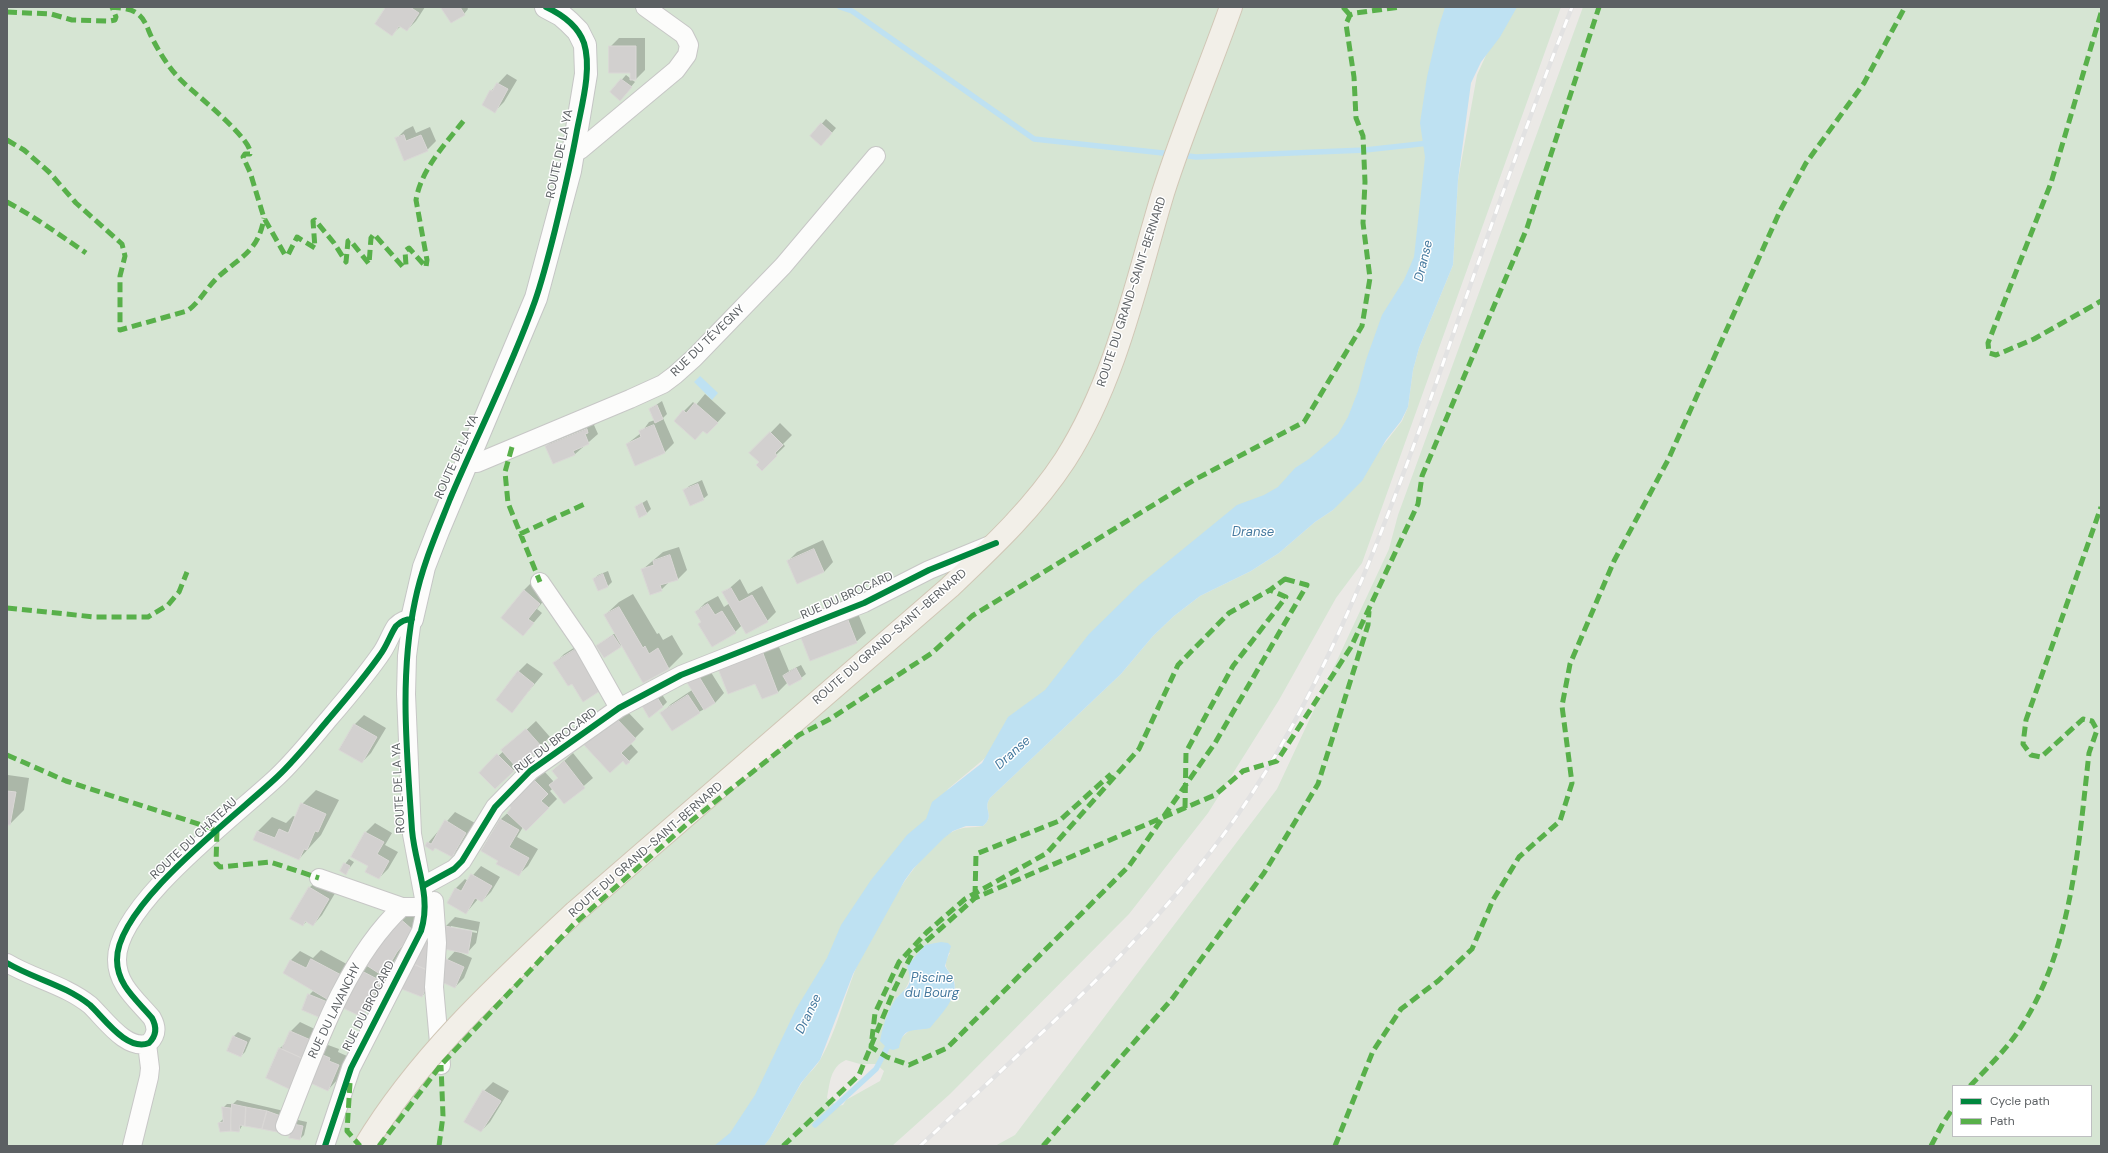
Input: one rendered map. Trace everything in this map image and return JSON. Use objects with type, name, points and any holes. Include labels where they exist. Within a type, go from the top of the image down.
[{"type":"main road","name":"ROUTE DU GRAND-SAINT-BERNARD","points":[[365,1146],[408,1085],[474,1010],[509,974],[588,900],[920,613],[996,543],[1037,499],[1065,460],[1090,415],[1117,346],[1168,177],[1196,97],[1231,7]]},
{"type":"street","name":"ROUTE DE LA YA","points":[[423,886],[417,866],[412,834],[407,732],[406,678],[412,619],[424,567],[536,298],[574,150],[586,74],[585,45],[575,28],[561,15],[546,7]]},
{"type":"street","points":[[574,150],[580,150],[676,70],[687,55],[688,45],[684,35],[645,7]]},
{"type":"street","name":"RUE DU TÉVEGNY","points":[[466,464],[477,463],[630,400],[663,384],[675,375],[697,355],[783,266],[876,156]]},
{"type":"street","name":"RUE DU BROCARD","points":[[325,1146],[351,1068],[421,931],[426,909],[423,886],[454,869],[462,860],[495,807],[530,771],[619,708],[681,675],[864,603],[929,570],[996,543]]},
{"type":"street","points":[[540,582],[584,646],[619,708]]},
{"type":"street","name":"ROUTE DU CHÂTEAU","points":[[147,1044],[155,1035],[155,1024],[152,1018],[125,987],[117,966],[118,948],[135,915],[154,892],[184,861],[276,777],[300,753],[381,655],[396,626],[403,620],[412,619]]},
{"type":"street","points":[[319,878],[402,907],[417,906],[426,909]]},
{"type":"street","points":[[423,886],[432,892],[434,905],[437,943],[434,987],[441,1066]]},
{"type":"street","name":"RUE DU LAVANCHY","points":[[285,1126],[312,1057],[346,985],[373,939],[402,907]]},
{"type":"street","points":[[7,963],[75,995],[98,1012],[117,1033],[127,1040],[139,1044],[147,1044],[150,1068],[148,1083],[132,1146]]},
{"type":"green space","points":[[7,7],[1479,7],[1386,393],[1267,523],[948,789],[769,1110],[744,1146],[7,1146]]},
{"type":"green space","points":[[1508,7],[1561,7],[1362,563],[1336,598],[1279,700],[1208,813],[1129,914],[950,1094],[892,1146],[764,1146],[803,1081],[816,1066],[825,1051],[853,976],[870,940],[895,896],[925,855],[940,841],[958,829],[983,826],[987,822],[989,815],[987,806],[990,798],[1121,674],[1153,636],[1174,616],[1200,596],[1251,571],[1279,553],[1315,522],[1333,510],[1402,421],[1408,407],[1413,370],[1419,348],[1453,265],[1458,180],[1477,75]],"holes":[[[925,945],[950,953],[946,964],[955,981],[954,993],[943,1010],[924,1029],[910,1030],[900,1039],[897,997],[908,985],[911,975],[912,959],[919,954]],[[846,1060],[860,1064],[876,1064],[884,1071],[880,1081],[846,1100],[843,1105],[837,1106],[827,1098],[829,1087],[834,1071]]]},
{"type":"green space","points":[[1583,7],[2101,7],[2101,1146],[995,1146],[1015,1135],[1277,789],[1389,549],[1398,515]]},
{"type":"water","name":"Dranse","points":[[1445,7],[1517,7],[1500,37],[1481,62],[1471,83],[1458,180],[1453,265],[1419,348],[1413,370],[1408,407],[1401,421],[1386,440],[1362,481],[1333,510],[1315,522],[1279,553],[1251,571],[1200,596],[1174,616],[1153,636],[1121,674],[990,798],[987,806],[989,815],[988,819],[983,826],[966,826],[953,831],[913,869],[905,880],[853,974],[820,1060],[801,1083],[770,1138],[764,1146],[714,1146],[730,1133],[755,1095],[796,1009],[827,958],[841,925],[871,880],[907,835],[926,819],[932,802],[982,763],[1008,717],[1045,690],[1089,634],[1139,585],[1237,505],[1264,495],[1278,487],[1295,468],[1309,459],[1338,434],[1348,417],[1358,391],[1366,360],[1382,315],[1404,280],[1414,257],[1425,157],[1420,123],[1427,77],[1438,29]]},
{"type":"water","points":[[700,376],[718,393],[712,400],[694,382]]},
{"type":"water","name":"Piscine du Bourg","points":[[941,942],[948,943],[951,946],[945,966],[955,985],[952,999],[930,1028],[909,1031],[903,1036],[899,1048],[893,1050],[887,1048],[880,1041],[882,1032],[892,1005],[909,985],[910,981],[907,966],[925,945]]},
{"type":"building","points":[[386,7],[410,7],[419,13],[407,31],[399,26],[392,36],[375,24]]},
{"type":"building","points":[[460,7],[465,15],[451,23],[441,8]]},
{"type":"building","points":[[609,46],[636,46],[636,80],[630,80],[630,73],[609,73]]},
{"type":"building","points":[[621,79],[632,87],[620,101],[610,92]]},
{"type":"building","points":[[497,83],[508,89],[495,113],[482,105],[490,90],[492,91]]},
{"type":"building","points":[[821,123],[832,133],[821,146],[810,136]]},
{"type":"building","points":[[404,135],[406,141],[421,135],[428,151],[404,161],[395,138]]},
{"type":"building","points":[[695,403],[718,423],[707,434],[703,431],[695,440],[674,421],[683,410],[686,413]]},
{"type":"building","points":[[657,405],[663,419],[655,423],[649,409]]},
{"type":"building","points":[[654,425],[665,453],[635,466],[626,444],[641,437],[639,431]]},
{"type":"building","points":[[587,429],[588,433],[585,434],[589,444],[573,451],[575,455],[553,464],[545,446]]},
{"type":"building","points":[[770,432],[783,445],[775,453],[777,456],[762,471],[756,465],[759,462],[749,453]]},
{"type":"building","points":[[698,484],[704,500],[690,506],[683,490]]},
{"type":"building","points":[[642,503],[647,514],[639,518],[635,507]]},
{"type":"building","points":[[814,549],[824,572],[797,584],[787,561]]},
{"type":"building","points":[[670,555],[678,580],[660,585],[662,591],[650,595],[641,569],[654,565],[653,561]]},
{"type":"building","points":[[603,574],[608,587],[598,591],[593,579]]},
{"type":"building","points":[[731,588],[739,602],[752,595],[768,622],[746,634],[722,592]]},
{"type":"building","points":[[524,590],[540,604],[528,619],[534,623],[523,636],[501,618]]},
{"type":"building","points":[[708,604],[715,615],[722,611],[736,633],[712,647],[698,624],[701,622],[695,612]]},
{"type":"building","points":[[619,607],[643,648],[645,646],[649,654],[658,648],[669,669],[643,683],[604,615]]},
{"type":"building","points":[[848,620],[857,643],[810,661],[801,638]]},
{"type":"building","points":[[613,635],[621,647],[604,658],[596,646]]},
{"type":"building","points":[[761,648],[778,693],[762,699],[755,684],[728,694],[717,666]]},
{"type":"building","points":[[576,649],[603,689],[583,702],[572,684],[568,686],[553,663]]},
{"type":"building","points":[[796,668],[802,679],[789,686],[783,676]]},
{"type":"building","points":[[518,671],[534,684],[512,713],[496,700]]},
{"type":"building","points":[[698,675],[715,703],[704,710],[686,681]]},
{"type":"building","points":[[688,695],[700,713],[672,731],[660,713]]},
{"type":"building","points":[[657,697],[663,707],[649,718],[642,706]]},
{"type":"building","points":[[616,718],[636,739],[621,753],[630,762],[626,765],[623,761],[610,773],[584,745],[600,729],[603,731]]},
{"type":"building","points":[[354,724],[377,737],[362,763],[339,750]]},
{"type":"building","points":[[526,729],[542,747],[517,768],[501,750]]},
{"type":"building","points":[[497,754],[514,771],[495,789],[479,773]]},
{"type":"building","points":[[564,761],[585,788],[564,804],[549,785],[558,778],[552,771]]},
{"type":"building","points":[[534,780],[548,794],[541,801],[549,808],[526,831],[507,813],[511,808],[509,805]]},
{"type":"building","points":[[7,791],[16,792],[10,825],[7,825]]},
{"type":"building","points":[[301,803],[326,814],[318,832],[315,831],[307,850],[304,849],[299,860],[253,840],[257,831],[275,838],[279,829],[288,833]]},
{"type":"building","points":[[500,819],[519,830],[509,847],[529,858],[519,876],[496,864],[498,861],[481,851]]},
{"type":"building","points":[[445,820],[466,833],[452,857],[435,848],[433,851],[425,846],[427,842],[431,844]]},
{"type":"building","points":[[365,832],[384,842],[377,854],[389,861],[379,879],[365,872],[368,866],[351,857]]},
{"type":"building","points":[[344,863],[350,866],[346,875],[340,871]]},
{"type":"building","points":[[471,874],[492,886],[482,902],[475,898],[466,914],[447,903],[455,888],[461,891]]},
{"type":"building","points":[[309,887],[329,899],[313,926],[305,921],[303,926],[290,919]]},
{"type":"building","points":[[397,916],[414,931],[397,952],[383,976],[363,963]]},
{"type":"building","points":[[445,926],[472,931],[468,954],[440,948]]},
{"type":"building","points":[[424,941],[435,945],[432,972],[414,964]]},
{"type":"building","points":[[311,959],[345,977],[332,1002],[283,973],[290,960],[306,968]]},
{"type":"building","points":[[446,959],[464,967],[455,988],[437,980]]},
{"type":"building","points":[[410,963],[432,972],[422,997],[399,988]]},
{"type":"building","points":[[358,969],[381,981],[362,1017],[343,1008],[352,991],[348,989]]},
{"type":"building","points":[[308,994],[330,1003],[323,1019],[302,1010]]},
{"type":"building","points":[[290,1031],[313,1041],[304,1059],[282,1049]]},
{"type":"building","points":[[233,1036],[247,1042],[241,1057],[227,1051]]},
{"type":"building","points":[[279,1048],[306,1060],[291,1090],[266,1078]]},
{"type":"building","points":[[318,1053],[330,1058],[329,1061],[339,1065],[328,1091],[306,1081]]},
{"type":"building","points":[[483,1090],[501,1101],[481,1132],[464,1122]]},
{"type":"building","points":[[232,1104],[246,1107],[245,1126],[240,1125],[239,1132],[231,1131]]},
{"type":"building","points":[[222,1107],[231,1108],[231,1131],[220,1132],[218,1123],[223,1122]]},
{"type":"building","points":[[246,1107],[267,1111],[262,1129],[245,1126]]},
{"type":"building","points":[[267,1111],[281,1116],[277,1132],[262,1129]]},
{"type":"building","points":[[293,1124],[303,1126],[300,1140],[289,1138]]},
{"type":"waterway","points":[[840,7],[852,11],[1034,139],[1172,154]]},
{"type":"waterway","points":[[1180,155],[1196,157],[1365,150],[1429,143]]},
{"type":"waterway","points":[[815,1125],[876,1069],[887,1048]]},
{"type":"railway","points":[[920,1146],[1053,1022],[1138,937],[1178,892],[1216,845],[1251,795],[1280,748],[1307,699],[1331,649],[1375,548],[1433,392],[1518,151],[1572,7]]},
{"type":"marked path","points":[[111,7],[129,9],[141,16],[151,37],[167,64],[175,74],[224,118],[243,139],[249,148],[250,154],[245,154],[243,157],[250,172],[264,218],[285,255],[288,255],[297,237],[315,248],[313,221],[315,220],[334,243],[346,262],[348,241],[350,240],[369,264],[371,238],[374,234],[403,267],[406,265],[405,251],[409,248],[426,267],[427,260],[416,200],[423,178],[429,167],[465,119]]},
{"type":"marked path","points":[[7,12],[51,14],[72,20],[110,21],[115,20],[116,17],[112,7]]},
{"type":"marked path","points":[[1343,7],[1350,15]]},
{"type":"marked path","points":[[379,1146],[441,1065],[573,925],[686,825],[799,735],[830,719],[932,653],[972,616],[1194,480],[1304,422],[1362,326],[1370,278],[1363,223],[1365,182],[1363,136],[1356,118],[1354,77],[1346,24],[1350,15],[1356,13],[1400,7]]},
{"type":"marked path","points":[[783,1146],[859,1075],[895,988],[912,954],[975,898],[1215,795],[1243,771],[1277,761],[1351,647],[1418,504],[1422,476],[1527,228],[1599,7]]},
{"type":"marked path","points":[[1335,1146],[1373,1051],[1401,1009],[1438,981],[1472,949],[1493,900],[1519,857],[1560,821],[1572,783],[1562,706],[1570,664],[1614,561],[1668,460],[1780,211],[1806,163],[1864,83],[1905,7]]},
{"type":"marked path","points":[[2101,13],[2051,183],[1988,343],[1989,353],[1996,355],[2034,339],[2101,301]]},
{"type":"marked path","points":[[7,140],[24,150],[49,172],[76,203],[122,244],[125,256],[120,276],[120,330],[187,311],[191,308],[216,279],[252,247],[261,230],[264,218]]},
{"type":"marked path","points":[[7,202],[86,253]]},
{"type":"marked path","points":[[512,447],[505,472],[508,503],[540,582]]},
{"type":"marked path","points":[[520,534],[587,503]]},
{"type":"marked path","points":[[1971,1085],[2005,1048],[2023,1024],[2039,994],[2053,962],[2071,893],[2077,858],[2089,753],[2097,730],[2092,721],[2083,719],[2041,757],[2031,755],[2023,744],[2026,720],[2101,507]]},
{"type":"marked path","points":[[7,608],[95,617],[148,617],[168,605],[179,592],[187,572]]},
{"type":"marked path","points":[[1285,579],[1307,585],[1215,743],[1129,866],[947,1048],[909,1065],[887,1057],[871,1047],[875,1013],[899,962],[927,932],[965,899],[1047,853],[1139,749],[1178,665],[1229,613],[1270,590],[1285,579]]},
{"type":"marked path","points":[[1185,808],[1186,752],[1233,666],[1286,597],[1270,590]]},
{"type":"marked path","points":[[1043,1146],[1172,999],[1264,873],[1318,784],[1368,625],[1369,611]]},
{"type":"marked path","points":[[7,755],[66,781],[217,830],[216,863],[220,867],[270,862],[319,878]]},
{"type":"marked path","points":[[975,896],[976,854],[1059,821],[1111,774]]},
{"type":"marked path","points":[[439,1146],[443,1116],[441,1065]]},
{"type":"marked path","points":[[350,1083],[347,1131],[360,1146]]},
{"type":"marked path","points":[[1931,1146],[1952,1110]]},
{"type":"cycle path","points":[[325,1146],[351,1068],[421,931],[424,918],[424,893],[412,830],[406,715],[407,658],[410,629],[418,588],[430,549],[450,499],[505,376],[526,326],[541,284],[561,205],[584,98],[587,75],[584,43],[578,31],[568,21],[546,7]]},
{"type":"cycle path","points":[[423,886],[454,869],[462,861],[495,807],[530,771],[619,708],[681,675],[864,603],[929,570],[996,543]]},
{"type":"cycle path","points":[[7,963],[28,974],[60,987],[80,998],[90,1005],[116,1032],[132,1043],[149,1043],[155,1034],[154,1021],[124,985],[120,977],[117,960],[122,938],[136,914],[157,888],[182,862],[290,764],[368,672],[382,652],[396,626],[407,619],[412,619]]}]
